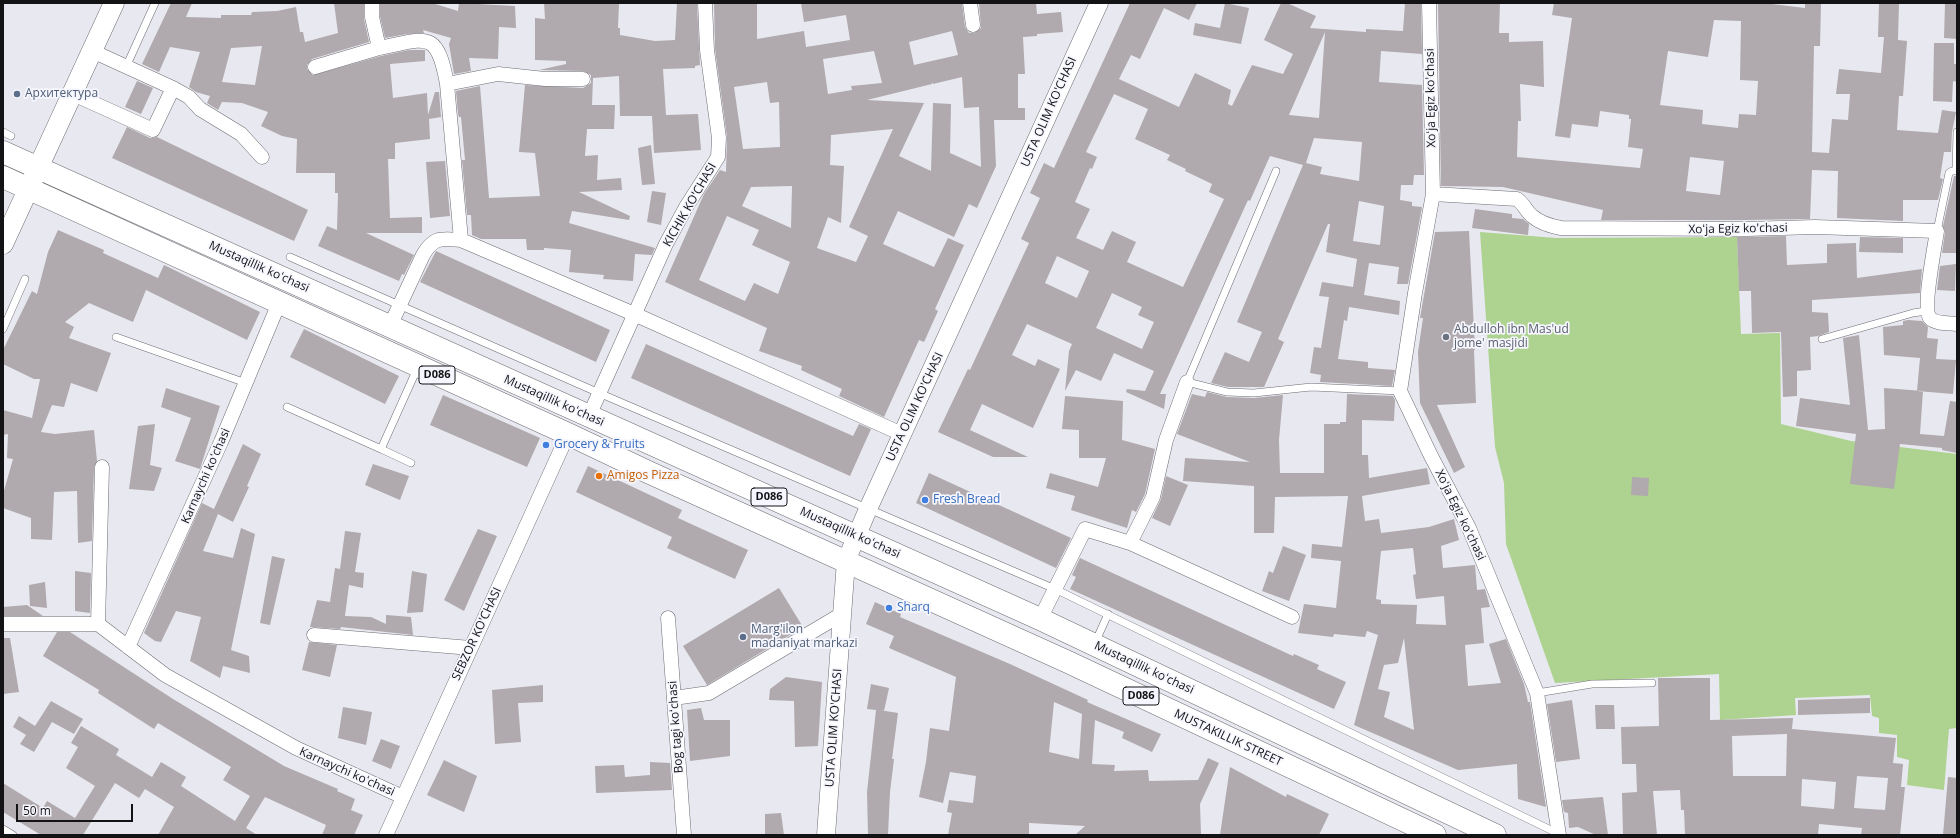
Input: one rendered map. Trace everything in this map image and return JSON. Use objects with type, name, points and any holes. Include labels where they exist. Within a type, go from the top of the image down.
[{"type":"main road","points":[[3,244],[114,3]]},
{"type":"main road","name":"Mustaqillik koʻchasi","points":[[7,144],[38,168],[1040,619],[1495,835]]},
{"type":"main road","name":"D086","points":[[3,177],[28,189]]},
{"type":"main road","name":"Mustaqillik koʻchasi","points":[[28,189],[846,561]]},
{"type":"main road","name":"MUSTAKILLIK STREET","points":[[846,561],[1068,662],[1435,835]]},
{"type":"street","points":[[372,3],[372,17],[379,48]]},
{"type":"street","name":"KICHIK KO'CHASI","points":[[589,416],[634,314],[686,207],[718,156],[719,138],[707,50],[705,3]]},
{"type":"street","points":[[970,3],[973,25]]},
{"type":"street","name":"USTA OLIM KO'CHASI","points":[[826,835],[846,561],[902,434],[1099,3]]},
{"type":"street","name":"Xoʻja Egiz ko'chasi","points":[[1429,3],[1434,194],[1415,294],[1400,391],[1431,456],[1469,528],[1537,694],[1560,835]]},
{"type":"street","points":[[315,67],[379,48],[418,40],[428,41],[440,53],[447,84],[461,240]]},
{"type":"street","points":[[92,51],[173,88],[189,97],[200,109],[241,134],[262,157]]},
{"type":"street","points":[[447,84],[498,74],[544,79],[583,79]]},
{"type":"street","points":[[72,94],[153,130],[173,88]]},
{"type":"street","name":"Xoʻja Egiz ko'chasi","points":[[1434,194],[1517,199],[1523,204],[1531,215],[1545,225],[1561,228],[1731,230],[1815,227],[1937,232]]},
{"type":"street","points":[[1937,232],[1930,272],[1926,311],[1930,318],[1934,321],[1957,324]]},
{"type":"street","points":[[390,326],[423,255],[430,244],[441,239],[461,240],[634,314],[902,434]]},
{"type":"street","name":"Karnaychi koʻchasi","points":[[128,647],[221,442],[279,302]]},
{"type":"street","points":[[1130,543],[1153,496],[1166,440],[1187,382]]},
{"type":"street","name":"SEBZOR KO'CHASI","points":[[386,835],[568,434]]},
{"type":"street","points":[[3,624],[98,624],[102,467]]},
{"type":"street","points":[[1040,619],[1085,529],[1130,543],[1292,617]]},
{"type":"street","points":[[674,698],[709,693],[842,614]]},
{"type":"street","name":"Bog tagi koʻchasi","points":[[668,618],[684,835]]},
{"type":"street","name":"Karnaychi koʻchasi","points":[[98,624],[165,675],[296,748],[403,797]]},
{"type":"street","points":[[314,635],[471,648]]},
{"type":"lane","points":[[126,67],[155,3]]},
{"type":"lane","points":[[3,132],[7,144]]},
{"type":"lane","points":[[1937,232],[1949,174],[1952,171],[1957,171],[1957,132]]},
{"type":"lane","points":[[1276,171],[1187,382],[1228,392],[1254,394],[1311,387],[1400,391]]},
{"type":"lane","points":[[290,257],[599,393],[1055,589],[1560,835]]},
{"type":"lane","points":[[3,329],[26,279]]},
{"type":"lane","points":[[1822,339],[1912,313],[1926,311]]},
{"type":"lane","points":[[116,337],[246,383]]},
{"type":"lane","points":[[381,449],[418,366]]},
{"type":"lane","points":[[287,407],[411,463]]},
{"type":"lane","points":[[1094,645],[1108,614]]},
{"type":"lane","points":[[1537,694],[1592,684],[1652,683]]},
{"type":"lane","points":[[3,829],[13,835]]},
{"type":"green space","points":[[1480,232],[1556,238],[1737,237],[1741,334],[1780,333],[1781,424],[1851,441],[1957,454],[1957,728],[1949,729],[1944,790],[1907,785],[1909,760],[1897,757],[1897,735],[1879,733],[1879,718],[1872,716],[1870,695],[1795,698],[1796,715],[1720,720],[1719,674],[1555,683],[1506,544],[1504,483],[1495,447]]},
{"type":"building","points":[[171,3],[192,3],[186,17],[221,18],[221,15],[251,15],[252,12],[277,11],[296,7],[300,32],[303,32],[305,42],[338,33],[334,3],[364,3],[364,19],[369,42],[312,59],[307,65],[307,69],[313,75],[381,56],[409,50],[425,50],[425,61],[390,64],[393,98],[427,93],[428,115],[435,92],[439,92],[441,117],[429,119],[430,139],[395,143],[395,159],[388,159],[390,218],[422,217],[422,233],[366,233],[414,255],[404,275],[402,274],[399,281],[318,246],[327,226],[337,230],[338,193],[335,193],[335,173],[296,173],[297,139],[282,136],[261,126],[268,112],[242,103],[222,102],[218,110],[207,103],[210,96],[196,92],[189,87],[200,52],[170,47],[159,72],[142,64]],"holes":[[[262,46],[255,85],[222,82],[231,48]]]},
{"type":"building","points":[[380,3],[432,3],[458,11],[459,3],[515,6],[516,28],[499,27],[498,59],[469,58],[471,71],[454,74],[449,44],[451,38],[423,30],[424,33],[385,38],[380,16]]},
{"type":"building","points":[[544,3],[619,3],[618,28],[620,28],[620,35],[655,41],[675,40],[677,3],[697,3],[700,65],[695,66],[695,68],[663,69],[666,115],[698,114],[701,150],[654,153],[652,116],[620,116],[619,76],[593,78],[592,105],[615,105],[614,129],[587,129],[585,156],[598,155],[597,180],[621,178],[622,190],[579,192],[630,216],[629,220],[572,211],[569,223],[655,248],[652,255],[635,254],[633,281],[603,279],[604,275],[569,272],[571,250],[544,248],[544,250],[527,250],[526,239],[481,239],[472,235],[471,215],[467,215],[462,160],[465,160],[461,117],[459,117],[458,114],[456,91],[480,86],[489,198],[540,196],[535,153],[519,152],[525,85],[583,88],[591,83],[591,75],[583,71],[539,70],[566,64],[566,61],[535,60],[535,18],[545,19]]},
{"type":"building","points":[[714,3],[757,3],[757,39],[804,31],[806,47],[850,40],[846,15],[804,22],[801,3],[962,3],[965,27],[969,33],[974,33],[981,28],[979,3],[1036,3],[1037,14],[1061,12],[1063,32],[1037,34],[1037,36],[1023,37],[1025,74],[1018,74],[1018,108],[1025,108],[1025,120],[994,120],[996,166],[977,208],[969,204],[954,237],[898,211],[883,244],[934,267],[948,238],[964,245],[935,309],[938,311],[924,342],[919,340],[884,417],[839,396],[842,389],[801,370],[802,366],[759,351],[767,328],[665,282],[704,194],[720,170],[726,172],[727,137],[715,49]],"holes":[[[952,31],[958,55],[914,65],[909,42]],[[874,51],[882,83],[851,86],[852,90],[828,94],[823,59]],[[962,77],[964,108],[979,107],[981,167],[950,153],[951,104],[933,103],[931,171],[899,156],[924,103],[867,100],[932,84],[933,82],[933,84]],[[767,82],[770,103],[779,102],[780,147],[743,149],[734,87]],[[893,129],[849,227],[868,236],[856,262],[817,248],[828,217],[841,223],[844,166],[830,165],[831,135]],[[792,186],[791,228],[742,206],[751,187]],[[727,216],[759,230],[752,245],[790,262],[778,294],[754,283],[745,301],[699,280]]]},
{"type":"building","points":[[1130,3],[1197,3],[1189,20],[1164,8],[1140,59],[1131,55],[1119,79],[1179,107],[1195,73],[1231,90],[1228,104],[1232,106],[1252,65],[1283,74],[1293,54],[1264,40],[1281,3],[1287,3],[1316,16],[1310,28],[1366,32],[1366,29],[1403,31],[1405,3],[1421,3],[1422,54],[1381,51],[1379,82],[1422,85],[1424,175],[1414,175],[1413,185],[1401,185],[1400,200],[1412,202],[1412,206],[1422,207],[1408,284],[1397,284],[1399,267],[1369,263],[1364,295],[1400,301],[1399,315],[1349,307],[1347,321],[1344,320],[1338,359],[1368,362],[1368,368],[1395,370],[1392,386],[1320,382],[1321,375],[1310,373],[1314,347],[1321,348],[1329,297],[1319,296],[1322,282],[1353,287],[1357,259],[1326,252],[1330,224],[1328,224],[1278,339],[1284,342],[1264,387],[1228,387],[1211,383],[1225,352],[1249,362],[1262,332],[1237,322],[1303,165],[1270,156],[1250,201],[1248,200],[1160,394],[1166,394],[1164,409],[1126,392],[1127,389],[1145,391],[1154,371],[1114,353],[1101,381],[1076,370],[1065,391],[1069,351],[1072,344],[1027,324],[1012,355],[1035,366],[1038,359],[1060,369],[1033,428],[982,404],[970,430],[1028,457],[993,457],[938,432],[968,369],[970,370],[1029,243],[1021,239],[1040,198],[1030,193],[1044,163],[1054,168]],"holes":[[[1325,32],[1319,118],[1289,115]],[[1114,94],[1148,109],[1135,139],[1170,155],[1167,160],[1186,169],[1185,171],[1212,184],[1209,192],[1224,199],[1183,287],[1127,262],[1136,242],[1112,231],[1103,250],[1076,238],[1090,209],[1075,202],[1090,168],[1092,169],[1097,157],[1086,152]],[[1314,138],[1362,142],[1359,181],[1320,174],[1322,167],[1306,163]],[[1359,201],[1384,206],[1380,245],[1353,241]],[[1057,256],[1089,271],[1077,298],[1045,283]],[[1112,293],[1142,307],[1138,315],[1154,322],[1142,349],[1096,328]]]},
{"type":"building","points":[[1225,3],[1249,8],[1241,44],[1193,35],[1195,23],[1220,28]]},
{"type":"building","points":[[1438,3],[1500,3],[1499,33],[1509,33],[1509,42],[1543,41],[1544,87],[1520,84],[1521,121],[1518,121],[1517,157],[1640,168],[1643,149],[1628,147],[1631,119],[1629,119],[1629,115],[1600,111],[1598,127],[1572,124],[1570,138],[1555,136],[1572,18],[1552,15],[1554,3],[1764,3],[1805,8],[1805,3],[1821,3],[1820,46],[1814,46],[1812,152],[1829,153],[1832,119],[1848,120],[1850,94],[1836,94],[1839,69],[1881,73],[1884,37],[1878,37],[1879,3],[1899,3],[1898,40],[1907,41],[1903,96],[1899,96],[1897,130],[1938,133],[1942,110],[1956,112],[1952,132],[1951,152],[1944,152],[1940,178],[1943,179],[1938,200],[1903,200],[1903,221],[1837,218],[1838,171],[1812,170],[1810,219],[1601,220],[1603,210],[1503,187],[1441,186]],"holes":[[[1714,20],[1741,21],[1740,80],[1758,81],[1756,115],[1739,114],[1738,128],[1702,124],[1703,110],[1660,105],[1668,51],[1708,57]],[[1690,157],[1724,161],[1720,195],[1686,191]]]},
{"type":"building","points":[[1945,3],[1957,3],[1957,39],[1944,38]]},
{"type":"building","points":[[1934,43],[1954,43],[1954,64],[1957,64],[1957,82],[1953,81],[1952,102],[1933,101]]},
{"type":"building","points":[[137,81],[153,88],[141,114],[125,107]]},
{"type":"building","points":[[127,127],[150,138],[157,137],[308,210],[294,241],[112,158]]},
{"type":"building","points":[[651,145],[655,184],[642,185],[638,148]]},
{"type":"building","points":[[445,161],[450,216],[430,218],[426,162]]},
{"type":"building","points":[[1954,176],[1957,176],[1957,250],[1956,253],[1942,253],[1945,232],[1943,226]]},
{"type":"building","points":[[652,191],[666,193],[661,225],[647,222]]},
{"type":"building","points":[[1475,209],[1512,214],[1512,218],[1523,219],[1529,224],[1528,235],[1472,228]]},
{"type":"building","points":[[58,230],[104,250],[103,253],[158,278],[164,265],[260,312],[247,340],[146,290],[133,322],[89,303],[65,322],[74,327],[69,338],[111,353],[97,392],[71,383],[64,407],[52,405],[41,432],[55,434],[94,430],[97,461],[94,467],[92,541],[78,543],[77,491],[54,492],[52,540],[31,539],[31,518],[3,508],[3,494],[13,459],[7,458],[8,434],[3,435],[3,410],[32,418],[40,379],[34,379],[3,364],[3,350],[32,291],[37,294],[48,252]]},
{"type":"building","points":[[1469,231],[1476,403],[1437,405],[1465,467],[1454,473],[1420,403],[1418,352],[1423,318],[1420,318],[1435,232]]},
{"type":"building","points":[[1786,236],[1787,265],[1827,263],[1827,244],[1856,243],[1857,278],[1922,269],[1920,293],[1812,300],[1812,312],[1828,313],[1829,332],[1810,337],[1811,370],[1797,371],[1797,396],[1783,397],[1781,332],[1752,333],[1751,291],[1739,291],[1737,237]]},
{"type":"building","points":[[1860,237],[1903,238],[1903,253],[1859,252]]},
{"type":"building","points":[[436,251],[610,330],[596,362],[420,282]]},
{"type":"building","points":[[1956,264],[1955,291],[1937,290],[1940,266]]},
{"type":"building","points":[[1903,321],[1922,321],[1928,327],[1927,338],[1938,339],[1936,359],[1956,360],[1953,394],[1917,391],[1920,358],[1884,355],[1883,327],[1903,325]]},
{"type":"building","points":[[304,329],[399,376],[385,404],[290,357]]},
{"type":"building","points":[[1859,335],[1868,430],[1885,429],[1884,388],[1923,391],[1920,434],[1944,436],[1950,401],[1957,402],[1957,453],[1942,450],[1942,448],[1900,444],[1894,489],[1850,484],[1856,434],[1796,426],[1800,398],[1850,405],[1843,338]]},
{"type":"building","points":[[646,344],[853,436],[859,424],[871,429],[850,476],[631,378]]},
{"type":"building","points":[[166,388],[220,406],[200,469],[175,461],[191,418],[161,407]]},
{"type":"building","points":[[1207,392],[1227,397],[1254,398],[1283,395],[1279,440],[1280,473],[1324,473],[1324,424],[1340,424],[1340,422],[1346,422],[1347,394],[1393,396],[1395,400],[1394,421],[1362,420],[1362,455],[1368,455],[1369,478],[1427,468],[1430,484],[1362,496],[1365,521],[1379,519],[1381,533],[1429,527],[1454,519],[1459,540],[1441,546],[1443,568],[1475,565],[1477,590],[1485,589],[1490,607],[1481,608],[1484,643],[1465,645],[1468,686],[1501,683],[1489,644],[1506,639],[1524,684],[1528,702],[1530,702],[1546,807],[1518,799],[1517,764],[1458,770],[1354,725],[1378,635],[1367,631],[1365,637],[1334,634],[1333,637],[1298,633],[1304,604],[1336,608],[1341,561],[1311,558],[1312,544],[1342,547],[1348,496],[1275,497],[1274,533],[1254,533],[1254,486],[1183,481],[1185,458],[1250,462],[1177,434],[1192,394],[1205,397]],"holes":[[[1413,548],[1416,574],[1413,575],[1416,599],[1444,596],[1446,625],[1416,624],[1417,605],[1381,604],[1381,600],[1376,599],[1381,551]],[[1404,638],[1410,693],[1414,730],[1384,717],[1390,692],[1378,689],[1384,665],[1398,663]]]},
{"type":"building","points":[[443,395],[540,438],[527,467],[430,425]]},
{"type":"building","points":[[1065,396],[1123,401],[1122,440],[1155,449],[1145,494],[1136,512],[1132,510],[1127,528],[1071,510],[1075,496],[1046,488],[1050,473],[1098,487],[1106,458],[1079,458],[1079,430],[1062,429]]},
{"type":"building","points":[[155,424],[150,465],[162,468],[154,491],[129,489],[138,426]]},
{"type":"building","points":[[243,444],[261,454],[247,486],[249,487],[233,522],[218,514],[203,551],[233,558],[241,528],[255,534],[231,650],[249,656],[250,673],[223,666],[220,678],[190,661],[201,617],[176,611],[161,642],[155,641],[144,633],[202,503],[214,509]]},
{"type":"building","points":[[373,464],[409,476],[400,500],[365,485]]},
{"type":"building","points":[[588,466],[682,510],[678,518],[748,550],[735,579],[667,548],[672,537],[576,492]]},
{"type":"building","points":[[929,473],[1071,538],[1056,568],[916,503]]},
{"type":"building","points":[[1166,476],[1188,485],[1170,526],[1152,518],[1161,499]]},
{"type":"building","points":[[1632,477],[1649,478],[1648,496],[1631,495]]},
{"type":"building","points":[[478,529],[497,536],[464,611],[444,600]]},
{"type":"building","points":[[345,531],[361,533],[355,572],[364,573],[363,588],[349,585],[345,616],[371,617],[386,624],[386,615],[411,617],[413,635],[341,627],[340,629],[310,627],[317,600],[330,602],[335,568],[340,569]]},
{"type":"building","points":[[1283,546],[1306,555],[1289,601],[1262,591],[1269,571],[1273,573]]},
{"type":"building","points":[[272,556],[285,559],[270,625],[260,623]]},
{"type":"building","points":[[1080,558],[1293,656],[1294,654],[1319,665],[1317,669],[1346,682],[1334,709],[1070,589],[1076,577],[1072,575]]},
{"type":"building","points":[[75,571],[91,573],[90,613],[75,611]]},
{"type":"building","points":[[412,571],[427,574],[423,612],[407,613]]},
{"type":"building","points":[[45,582],[47,608],[30,606],[29,585]]},
{"type":"building","name":"Marg'ilon madaniyat markazi","points":[[779,588],[803,627],[707,685],[683,646]]},
{"type":"building","points":[[875,602],[901,614],[900,617],[1010,664],[1088,700],[1087,702],[1161,734],[1152,752],[1122,738],[1124,732],[1095,720],[1092,764],[1115,765],[1114,771],[1148,770],[1149,781],[1198,780],[1208,758],[1219,763],[1200,804],[1201,835],[1075,835],[1085,826],[1029,823],[1029,835],[948,835],[952,813],[947,812],[949,800],[973,803],[976,776],[950,772],[943,803],[919,797],[926,762],[930,728],[949,731],[956,677],[889,648],[894,636],[866,624]],"holes":[[[1054,702],[1082,714],[1079,759],[1049,752]]]},
{"type":"building","points":[[27,605],[43,616],[3,616],[3,607]]},
{"type":"building","points":[[57,632],[70,632],[173,699],[284,766],[338,789],[337,791],[355,799],[351,810],[363,815],[354,835],[322,835],[326,825],[265,797],[246,828],[257,835],[158,835],[174,807],[145,789],[139,798],[115,783],[83,835],[41,835],[3,812],[3,783],[43,808],[47,801],[75,818],[95,786],[66,768],[78,747],[71,743],[81,726],[119,749],[116,755],[152,777],[161,762],[186,777],[181,786],[235,821],[250,796],[223,780],[231,767],[158,723],[154,729],[98,693],[99,690],[43,656]]},
{"type":"building","points":[[3,638],[10,638],[19,692],[3,694]]},
{"type":"building","points":[[309,642],[337,645],[330,677],[302,670]]},
{"type":"building","points":[[786,677],[822,682],[818,746],[795,747],[794,701],[769,700],[770,689]]},
{"type":"building","points":[[1658,678],[1710,678],[1710,720],[1793,718],[1792,729],[1896,738],[1893,763],[1903,764],[1901,787],[1905,787],[1900,835],[1861,835],[1862,828],[1819,824],[1818,835],[1685,835],[1684,810],[1681,810],[1680,790],[1653,791],[1657,835],[1623,835],[1622,793],[1637,792],[1636,764],[1622,764],[1621,727],[1659,726]],"holes":[[[1787,734],[1786,776],[1733,776],[1732,736]],[[1857,776],[1888,778],[1885,810],[1854,808]],[[1802,779],[1836,782],[1834,809],[1801,806]]]},
{"type":"building","points":[[871,684],[889,688],[884,711],[898,713],[892,759],[894,759],[890,792],[888,835],[868,835],[867,792],[876,710],[867,709]]},
{"type":"building","points":[[543,685],[543,702],[518,703],[521,742],[495,744],[492,690]]},
{"type":"building","points":[[1870,698],[1870,713],[1798,715],[1798,700]]},
{"type":"building","points":[[1572,700],[1580,759],[1556,762],[1547,704]]},
{"type":"building","points":[[51,701],[83,719],[74,734],[52,722],[34,752],[20,744],[26,735],[13,727],[19,716],[35,726]]},
{"type":"building","points":[[1595,705],[1614,705],[1615,729],[1596,729]]},
{"type":"building","points":[[343,707],[372,712],[366,745],[338,738]]},
{"type":"building","points":[[701,708],[704,720],[730,720],[730,756],[690,761],[687,710]]},
{"type":"building","points":[[381,739],[400,746],[391,769],[372,761]]},
{"type":"building","points":[[444,760],[477,776],[464,812],[427,795]]},
{"type":"building","points":[[650,762],[670,763],[672,790],[596,793],[595,766],[624,765],[625,777],[650,775]]},
{"type":"building","points":[[1230,767],[1286,797],[1287,794],[1329,814],[1319,835],[1220,835]]},
{"type":"building","points":[[1948,777],[1957,778],[1957,835],[1943,835]]},
{"type":"building","points":[[1603,797],[1608,835],[1596,835],[1578,827],[1569,828],[1568,813],[1564,812],[1562,800]]},
{"type":"building","points":[[781,813],[784,835],[765,835],[765,814]]},
{"type":"place","name":"Архитектура","points":[[17,94]]},
{"type":"place","name":"Abdulloh ibn Mas'ud jome' masjidi","points":[[1446,337]]},
{"type":"place","name":"Grocery & Fruits","points":[[546,445]]},
{"type":"place","name":"Amigos Pizza","points":[[599,476]]},
{"type":"place","name":"Fresh Bread","points":[[925,500]]},
{"type":"place","name":"Sharq","points":[[889,608]]},
{"type":"place","name":"Marg'ilon madaniyat markazi","points":[[743,637]]}]
